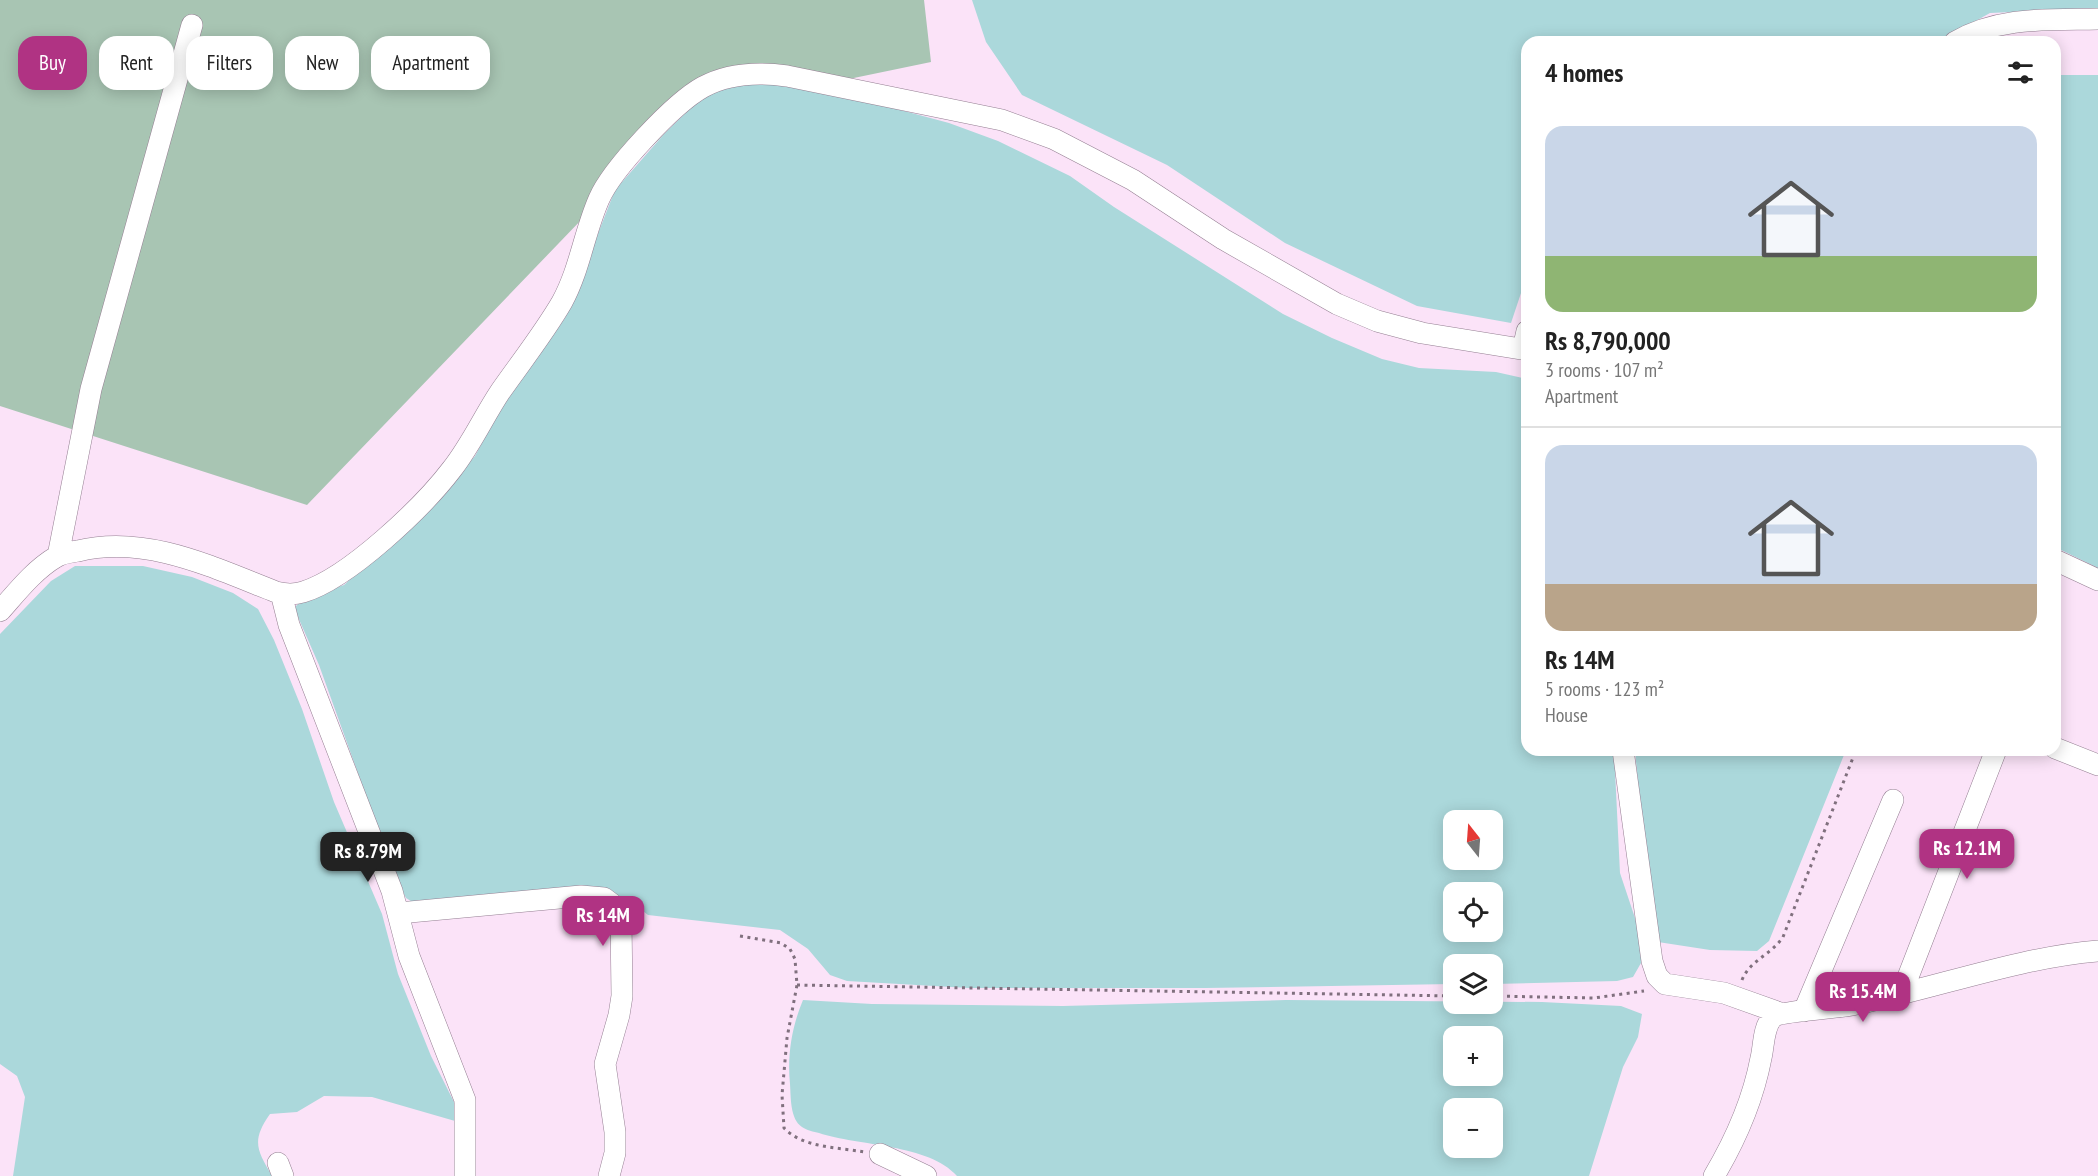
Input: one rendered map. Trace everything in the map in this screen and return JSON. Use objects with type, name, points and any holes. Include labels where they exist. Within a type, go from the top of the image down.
[{"type":"street","points":[[1967,36],[1984,27],[2008,22],[2098,19]]},
{"type":"street","points":[[58,556],[91,389],[192,25]]},
{"type":"street","points":[[0,611],[39,569],[58,556],[88,548],[117,546],[148,548],[186,558],[281,593],[303,592],[341,572],[404,520],[453,468],[500,392],[562,302],[577,268],[600,197],[614,174],[645,138],[702,87],[742,75],[763,72],[787,76],[1002,120],[1028,128],[1133,180],[1223,239],[1336,304],[1377,321],[1422,333],[1521,343]]},
{"type":"street","points":[[2061,563],[2098,580]]},
{"type":"street","points":[[281,593],[289,625],[399,913],[409,956],[465,1100],[465,1176]]},
{"type":"street","points":[[2061,750],[2098,765]]},
{"type":"street","points":[[1624,756],[1652,961],[1657,976],[1665,984],[1738,997],[1780,1013],[1828,1010],[1902,995],[2024,964],[2098,951]]},
{"type":"street","points":[[1902,995],[1994,756]]},
{"type":"street","points":[[1804,1011],[1893,800]]},
{"type":"street","points":[[399,913],[581,896],[604,898],[612,904],[621,920],[623,975],[620,1015],[605,1064],[615,1132],[615,1153],[609,1176]]},
{"type":"street","points":[[1714,1176],[1750,1101],[1768,1025],[1772,1018],[1780,1013]]},
{"type":"street","points":[[880,1154],[926,1176]]},
{"type":"path","points":[[1738,997],[1746,971],[1776,947],[1783,937],[1855,756]]},
{"type":"path","points":[[740,936],[781,943],[790,949],[796,965],[797,985],[787,1038],[782,1095],[784,1128],[793,1138],[806,1142],[880,1154]]},
{"type":"path","points":[[1503,996],[1594,998],[1641,991],[1665,984]]},
{"type":"path","points":[[797,985],[1443,996]]},
{"type":"shaded area","points":[[0,0],[924,0],[931,62],[684,113],[307,505],[0,406]]},
{"type":"shaded area","points":[[972,0],[2098,0],[2098,8],[1990,13],[1949,36],[1521,36],[1521,293],[1511,323],[1417,306],[1285,243],[1167,165],[1022,95],[986,42]]},
{"type":"shaded area","points":[[2061,75],[2098,75],[2098,568],[2061,550]]},
{"type":"shaded area","points":[[748,81],[771,83],[893,108],[949,123],[998,141],[1070,176],[1114,207],[1283,314],[1332,338],[1382,359],[1419,368],[1496,372],[1521,378],[1521,756],[1614,756],[1620,873],[1640,933],[1645,956],[1633,977],[1617,981],[1503,984],[1503,954],[1443,954],[1443,984],[1205,988],[969,988],[847,981],[830,975],[808,949],[780,930],[648,915],[633,903],[605,892],[414,903],[406,898],[396,879],[319,665],[294,608],[304,598],[344,585],[434,502],[475,456],[498,413],[565,318],[615,190],[665,133],[700,99],[722,88]]},
{"type":"shaded area","points":[[75,566],[143,566],[192,577],[233,593],[258,609],[274,640],[302,709],[334,802],[382,914],[398,974],[431,1056],[458,1110],[455,1121],[372,1097],[324,1096],[297,1112],[270,1114],[264,1123],[258,1145],[272,1176],[13,1176],[25,1097],[17,1076],[0,1064],[0,634],[51,581]]},
{"type":"shaded area","points":[[1636,756],[1844,756],[1769,941],[1757,951],[1710,950],[1658,942],[1644,851]]},
{"type":"shaded area","points":[[803,1000],[872,1004],[1063,1006],[1286,1000],[1443,1001],[1443,1014],[1503,1014],[1503,1002],[1542,1002],[1621,1006],[1642,1014],[1638,1037],[1623,1067],[1589,1176],[957,1176],[945,1165],[911,1152],[815,1132],[798,1123],[792,1108],[789,1073],[793,1030]]}]
